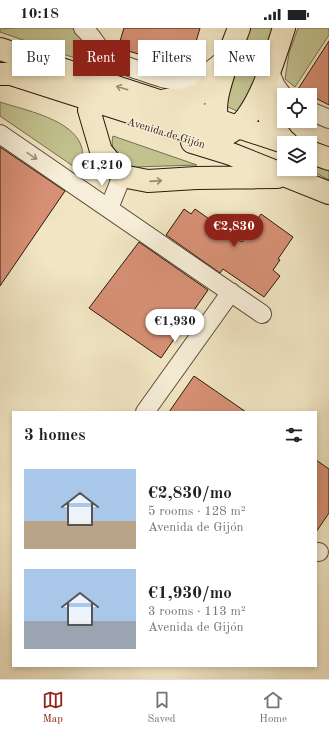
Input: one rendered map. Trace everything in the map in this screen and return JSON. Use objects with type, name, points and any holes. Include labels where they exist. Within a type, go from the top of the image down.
[{"type":"highway","points":[[235,40],[239,28]]},
{"type":"highway","points":[[270,68],[284,28]]},
{"type":"highway","points":[[0,48],[159,100],[225,127],[277,140]]},
{"type":"highway","points":[[0,74],[11,74],[196,133],[210,136],[225,127],[246,118],[267,76]]},
{"type":"highway","points":[[159,100],[185,99],[198,95],[209,88],[216,76]]},
{"type":"highway","points":[[223,76],[215,102],[225,127],[228,144],[277,165]]},
{"type":"highway","points":[[268,76],[266,113],[274,128],[281,136]]},
{"type":"highway","name":"Avenida de Gijón","points":[[0,81],[231,154],[277,166]]},
{"type":"highway","points":[[89,110],[101,151],[122,176],[148,181],[277,171]]},
{"type":"highway","points":[[317,155],[329,159]]},
{"type":"highway","name":"Avenida de Gijón","points":[[301,176],[329,192]]},
{"type":"street","points":[[83,28],[106,56],[116,62],[174,81],[196,79],[207,75],[214,69]]},
{"type":"street","points":[[269,76],[277,88]]},
{"type":"street","points":[[317,114],[329,119]]},
{"type":"street","points":[[0,134],[262,314]]},
{"type":"street","points":[[109,208],[122,176]]},
{"type":"street","points":[[146,411],[231,292]]},
{"type":"green space","points":[[72,28],[81,34],[85,40],[73,40],[73,57],[65,55],[65,40],[23,40],[0,32],[0,29]]},
{"type":"green space","points":[[248,28],[275,28],[270,42],[270,40],[244,40]]},
{"type":"green space","points":[[298,28],[329,28],[329,35],[295,87],[285,79],[289,53]]},
{"type":"green space","points":[[231,76],[258,76],[244,114],[221,104]]},
{"type":"green space","points":[[0,102],[40,114],[67,128],[76,137],[82,148],[82,162],[73,166],[0,116]]},
{"type":"green space","points":[[113,136],[197,165],[134,167],[120,159],[114,151],[112,141]]},
{"type":"green space","points":[[317,165],[329,170],[329,180],[317,173]]},
{"type":"building","points":[[124,28],[200,28],[196,40],[138,40],[138,54],[130,52],[130,40],[120,40]]},
{"type":"building","points":[[329,41],[329,105],[317,99],[317,88],[299,88]]},
{"type":"building","points":[[0,147],[65,191],[0,286]]},
{"type":"building","points":[[184,209],[191,214],[195,209],[242,242],[261,214],[293,237],[278,259],[280,260],[273,270],[280,276],[264,297],[223,269],[220,273],[166,235]]},
{"type":"building","points":[[139,242],[208,290],[161,358],[89,308]]},
{"type":"building","points":[[194,376],[245,411],[170,411]]},
{"type":"building","points":[[317,461],[329,469],[329,513],[317,531]]}]
